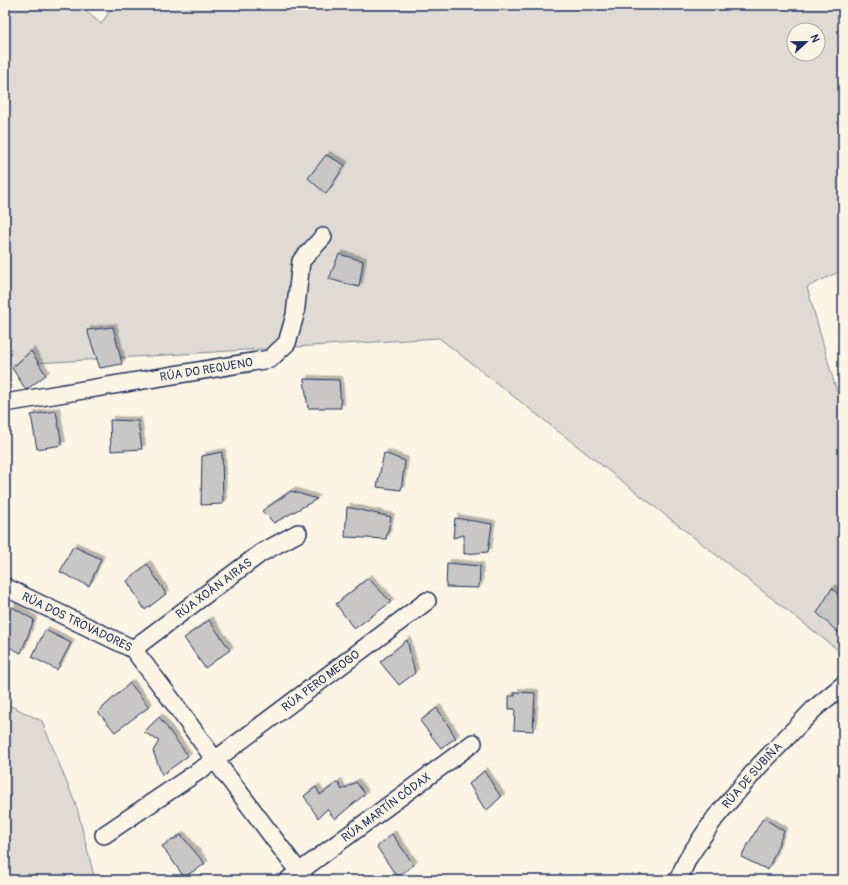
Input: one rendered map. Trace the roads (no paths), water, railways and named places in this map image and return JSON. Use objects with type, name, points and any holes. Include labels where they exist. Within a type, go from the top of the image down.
[{"type":"street","name":"RÚA DO REQUENO","points":[[5,403],[270,359],[287,343],[295,315],[302,261],[323,237]]},
{"type":"street","name":"RÚA XOÁN AIRAS","points":[[133,649],[261,553],[298,533]]},
{"type":"street","name":"RÚA DOS TROVADORES","points":[[5,587],[133,649],[171,699],[297,877]]},
{"type":"street","name":"RÚA PERO MEOGO","points":[[214,760],[427,601]]},
{"type":"street","name":"RÚA DE SUBIÑA","points":[[678,880],[688,858],[715,818],[759,766],[814,709],[843,685]]},
{"type":"street","name":"RÚA MARTÍN CÓDAX","points":[[297,877],[473,743]]},
{"type":"street","points":[[104,835],[214,760]]}]
